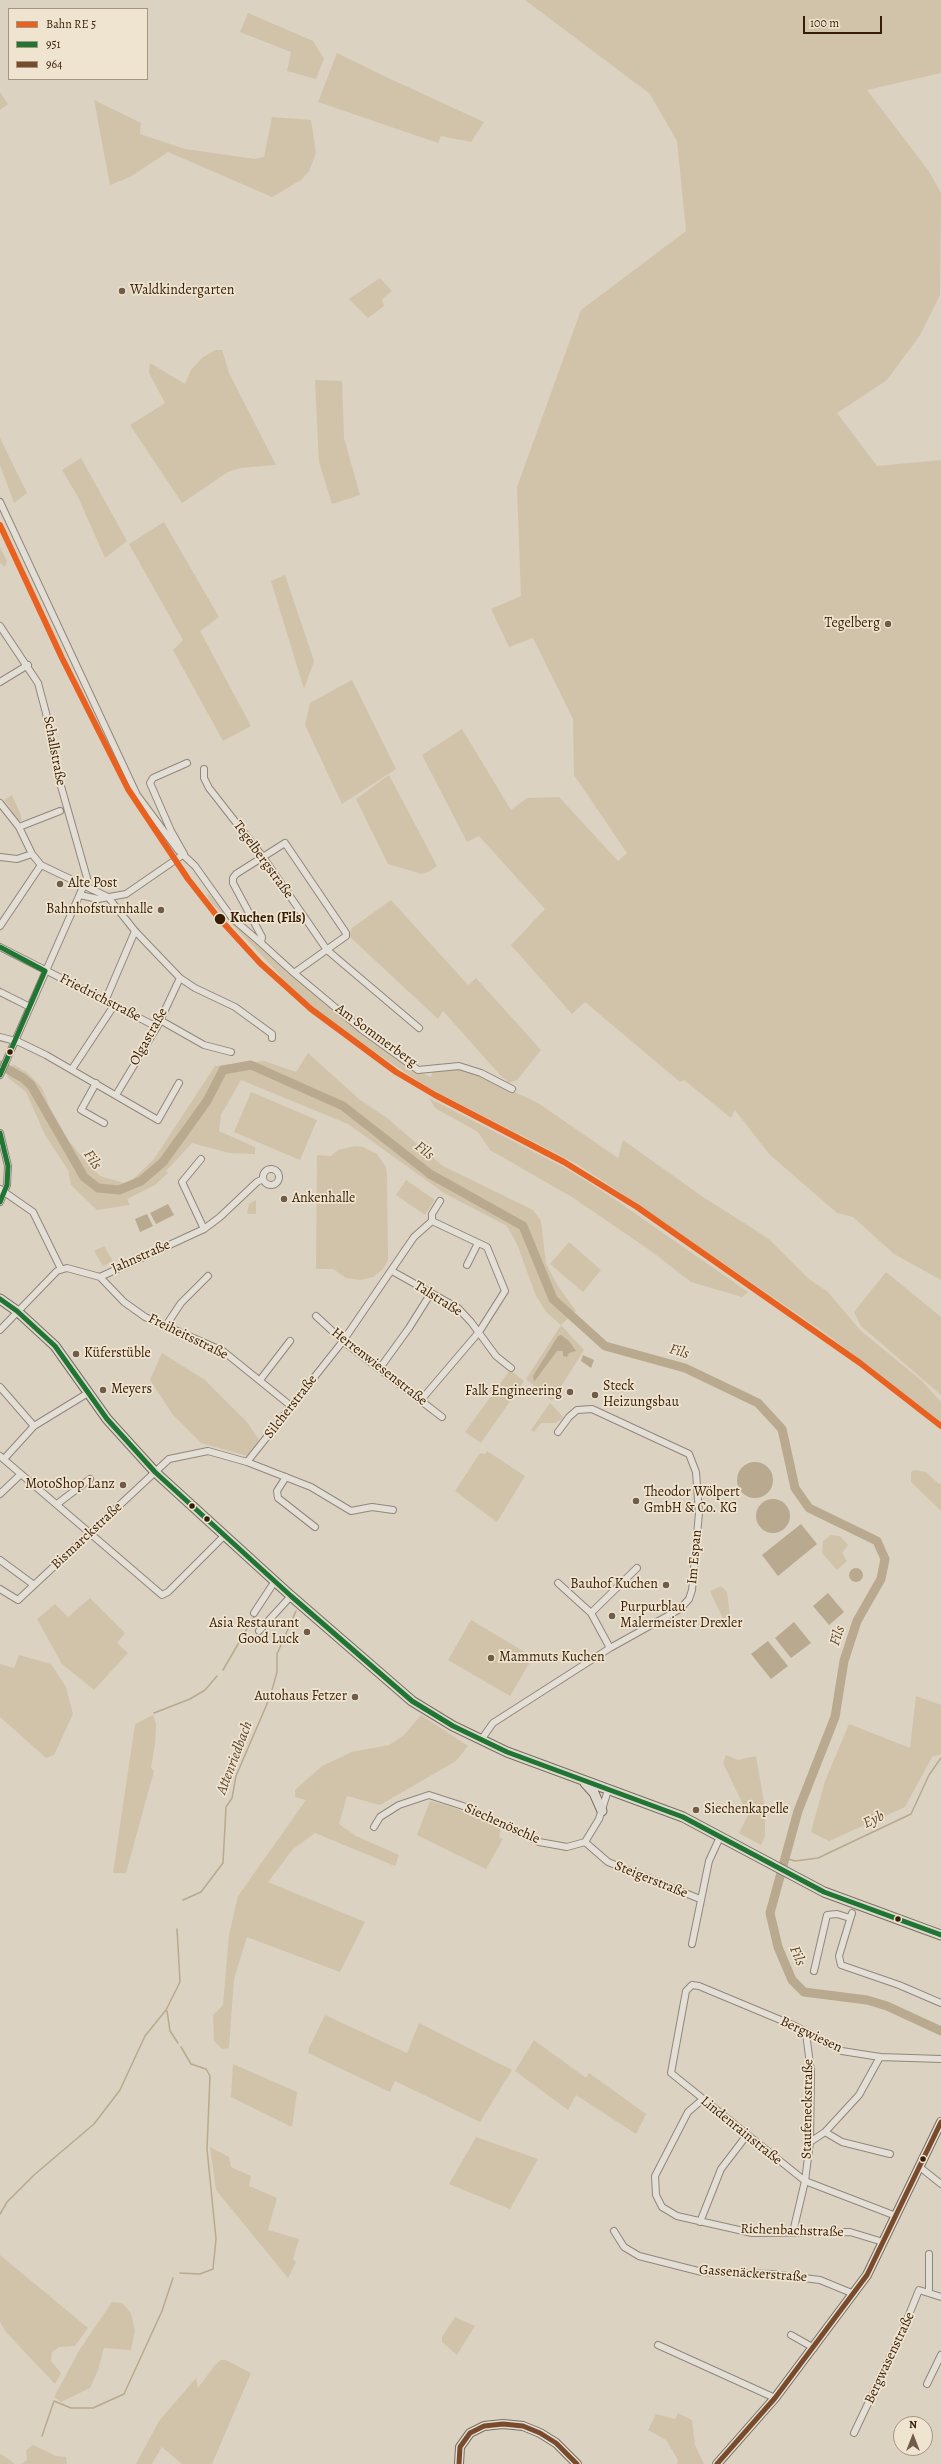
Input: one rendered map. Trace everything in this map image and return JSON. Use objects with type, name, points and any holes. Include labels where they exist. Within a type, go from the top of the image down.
[{"type":"main road","points":[[0,1299],[17,1311],[63,1356],[106,1419],[155,1472],[291,1596],[401,1692],[436,1716],[481,1740],[531,1763],[683,1818],[786,1873],[839,1899],[941,1935]]},
{"type":"main road","points":[[584,1782],[594,1793],[602,1811]]},
{"type":"street","name":"Am Sommerberg","points":[[0,502],[85,680],[137,795],[178,850],[184,854]]},
{"type":"street","name":"Schallstraße","points":[[0,626],[28,665],[38,683],[46,713],[57,772],[86,874],[85,885]]},
{"type":"street","points":[[0,682],[28,665]]},
{"type":"street","name":"Am Sommerberg","points":[[187,763],[153,778],[150,783],[171,831],[184,854],[232,918],[294,973],[361,1029],[418,1070],[459,1066],[481,1073],[512,1089]]},
{"type":"street","name":"Tegelbergstraße","points":[[204,768],[204,778],[209,788],[262,857],[327,950],[418,1028]]},
{"type":"street","points":[[0,802],[19,827],[32,854],[41,865],[108,897],[135,931],[180,978],[195,988],[235,1007],[272,1034],[272,1038]]},
{"type":"street","points":[[19,827],[60,811]]},
{"type":"street","points":[[261,943],[262,937],[233,883],[233,878],[236,874],[285,843],[345,930],[346,936],[294,973]]},
{"type":"street","points":[[0,857],[17,859],[32,854]]},
{"type":"street","points":[[80,895],[91,898],[126,894],[184,854]]},
{"type":"street","points":[[0,926],[41,865]]},
{"type":"street","points":[[0,1075],[45,971],[85,885]]},
{"type":"street","points":[[106,999],[135,931]]},
{"type":"street","name":"Friedrichstraße","points":[[0,947],[45,971],[106,999],[157,1027]]},
{"type":"street","name":"Olgastraße","points":[[116,1095],[157,1027],[180,978]]},
{"type":"street","points":[[0,992],[30,1007]]},
{"type":"street","points":[[72,1069],[115,1004]]},
{"type":"street","name":"Friedrichstraße","points":[[160,1020],[204,1045],[231,1052]]},
{"type":"street","points":[[0,1037],[15,1041],[72,1069],[158,1120],[179,1083]]},
{"type":"street","points":[[96,1083],[81,1110],[104,1123]]},
{"type":"street","points":[[0,1133],[8,1166],[0,1202]]},
{"type":"street","points":[[201,1159],[182,1182],[204,1229]]},
{"type":"street","name":"Jahnstraße","points":[[61,1269],[67,1268],[100,1276],[204,1229],[220,1217],[256,1182],[263,1179]]},
{"type":"street","points":[[0,1330],[11,1320],[17,1311],[61,1269],[33,1212],[2,1190]]},
{"type":"street","points":[[421,1400],[479,1332],[506,1291],[490,1251],[478,1243],[432,1220],[432,1214],[440,1202]]},
{"type":"street","name":"Silcherstraße","points":[[247,1462],[343,1341],[414,1237],[432,1220]]},
{"type":"street","points":[[467,1265],[478,1243]]},
{"type":"street","name":"Talstraße","points":[[392,1271],[458,1308],[479,1332],[496,1356],[511,1368]]},
{"type":"street","name":"Freiheitsstraße","points":[[100,1276],[124,1302],[165,1327],[223,1351],[291,1406]]},
{"type":"street","points":[[165,1327],[181,1303],[208,1276]]},
{"type":"street","points":[[380,1368],[409,1328],[431,1293]]},
{"type":"street","name":"Herrenwiesenstraße","points":[[316,1316],[343,1341],[442,1416]]},
{"type":"street","points":[[260,1380],[290,1341]]},
{"type":"street","points":[[0,1388],[34,1426]]},
{"type":"street","points":[[88,1393],[34,1426],[2,1457],[162,1595],[168,1592],[224,1536]]},
{"type":"street","name":"Im Espan","points":[[481,1740],[493,1723],[610,1648],[680,1609],[689,1599],[695,1567],[699,1513],[693,1460],[683,1449],[592,1410],[577,1410],[569,1417],[558,1432]]},
{"type":"street","points":[[155,1472],[168,1459],[201,1451],[217,1452],[247,1462],[310,1487],[351,1511],[372,1507],[394,1510]]},
{"type":"street","name":"Bismarckstraße","points":[[0,1589],[18,1600],[91,1534],[155,1472]]},
{"type":"street","points":[[0,1494],[21,1474]]},
{"type":"street","points":[[286,1477],[277,1491],[278,1498],[315,1527]]},
{"type":"street","points":[[57,1504],[90,1479]]},
{"type":"street","points":[[0,1560],[34,1585]]},
{"type":"street","points":[[591,1613],[637,1568]]},
{"type":"street","points":[[254,1613],[275,1581]]},
{"type":"street","points":[[558,1583],[591,1613],[610,1648]]},
{"type":"street","points":[[259,1631],[291,1596]]},
{"type":"street","points":[[585,1842],[599,1819],[608,1790]]},
{"type":"street","name":"Siechenöschle","points":[[374,1827],[380,1817],[399,1805],[429,1795],[463,1806],[539,1842],[567,1847],[585,1842]]},
{"type":"street","points":[[692,1944],[709,1861],[720,1837]]},
{"type":"street","name":"Steigerstraße","points":[[585,1842],[608,1862],[700,1899]]},
{"type":"street","points":[[814,1971],[827,1915],[836,1914],[851,1916],[839,1956],[841,1965],[899,1985],[941,2003]]},
{"type":"street","name":"Bergwiesen","points":[[688,1987],[699,1986],[795,2026],[842,2051],[880,2057],[941,2059]]},
{"type":"street","name":"Lindenrainstraße","points":[[688,1987],[671,2073],[805,2181],[896,2216]]},
{"type":"street","name":"Staufeneckstraße","points":[[793,2232],[805,2181],[810,2142],[811,2072],[806,2033]]},
{"type":"street","points":[[810,2142],[825,2132],[858,2095],[880,2057]]},
{"type":"street","name":"Richenbachstraße","points":[[702,2099],[685,2118],[655,2176],[654,2185],[656,2195],[662,2207],[677,2216],[752,2233],[850,2232],[884,2242]]},
{"type":"street","points":[[717,2464],[775,2398],[854,2294],[884,2242],[921,2168],[941,2122]]},
{"type":"street","points":[[825,2132],[842,2142],[890,2154]]},
{"type":"street","points":[[700,2222],[721,2169],[747,2135]]},
{"type":"street","points":[[921,2168],[941,2184]]},
{"type":"street","name":"Gassenäckerstraße","points":[[614,2231],[624,2247],[639,2256],[702,2272],[772,2274],[820,2280],[854,2294]]},
{"type":"street","points":[[929,2254],[929,2293],[941,2297]]},
{"type":"street","name":"Bergwasenstraße","points":[[854,2433],[902,2332],[919,2290],[929,2293]]},
{"type":"street","points":[[791,2335],[814,2348]]},
{"type":"street","points":[[658,2345],[775,2398]]},
{"type":"street","points":[[927,2384],[941,2355]]},
{"type":"street","points":[[459,2464],[460,2447],[470,2433],[484,2426],[503,2424],[523,2426],[544,2435],[556,2443],[577,2464]]},
{"type":"shaded area","points":[[525,0],[941,0],[941,73],[867,90],[928,170],[941,193],[940,295],[920,335],[887,380],[837,413],[877,466],[941,460],[941,1280],[894,1254],[853,1217],[837,1213],[769,1154],[735,1110],[731,1118],[684,1080],[680,1082],[585,1002],[572,1014],[511,945],[545,909],[479,836],[467,842],[422,755],[462,729],[511,810],[527,798],[559,797],[618,861],[627,853],[574,775],[573,719],[533,638],[509,647],[491,609],[521,596],[517,487],[581,310],[686,231],[677,141],[650,94]]},
{"type":"shaded area","points":[[248,13],[313,41],[324,59],[316,79],[287,71],[291,52],[240,32]]},
{"type":"shaded area","points":[[337,53],[484,122],[471,142],[441,136],[438,143],[318,102]]},
{"type":"shaded area","points":[[0,92],[8,104],[0,110]]},
{"type":"shaded area","points":[[94,100],[141,123],[140,134],[185,149],[255,159],[264,157],[272,117],[311,120],[316,153],[309,171],[301,180],[272,197],[168,152],[130,177],[110,185]]},
{"type":"shaded area","points":[[380,278],[392,291],[382,299],[384,306],[368,318],[349,299]]},
{"type":"shaded area","points":[[215,350],[222,350],[229,373],[276,465],[240,468],[228,472],[182,503],[130,425],[165,403],[149,373],[150,363],[185,384],[191,370],[202,358]]},
{"type":"shaded area","points":[[315,380],[342,381],[344,438],[360,495],[332,504],[319,462]]},
{"type":"shaded area","points":[[0,438],[27,493],[14,503],[0,465]]},
{"type":"shaded area","points":[[81,458],[127,541],[105,558],[78,497],[62,470]]},
{"type":"shaded area","points":[[164,522],[219,617],[200,631],[251,726],[223,741],[173,650],[183,640],[129,544]]},
{"type":"shaded area","points":[[0,547],[7,561],[5,567],[0,563]]},
{"type":"shaded area","points":[[285,575],[314,661],[304,689],[271,581]]},
{"type":"shaded area","points":[[352,680],[396,769],[342,804],[305,725],[310,703]]},
{"type":"shaded area","points":[[389,775],[437,866],[430,871],[422,874],[388,864],[356,799]]},
{"type":"shaded area","points":[[12,795],[22,820],[19,821],[4,800]]},
{"type":"shaded area","points":[[209,894],[230,920],[287,972],[373,1042],[409,1067],[431,1077],[433,1069],[458,1067],[475,1073],[538,1103],[618,1158],[623,1140],[703,1197],[770,1240],[809,1279],[828,1292],[860,1330],[922,1381],[941,1402],[941,1422],[825,1333],[577,1164],[427,1087],[336,1026],[279,978],[281,976],[211,902],[207,895]]},
{"type":"shaded area","points":[[391,900],[468,985],[476,978],[541,1050],[517,1080],[509,1083],[443,1011],[438,1019],[349,936],[352,928]]},
{"type":"shaded area","points":[[308,1053],[359,1099],[387,1118],[443,1166],[533,1210],[541,1221],[546,1264],[558,1286],[576,1311],[561,1325],[547,1313],[536,1296],[517,1244],[507,1226],[444,1193],[348,1124],[241,1080],[221,1115],[219,1131],[255,1147],[255,1154],[229,1153],[192,1143],[166,1171],[168,1173],[155,1185],[127,1199],[130,1205],[97,1210],[71,1185],[68,1170],[45,1135],[26,1092],[7,1077],[13,1064],[29,1074],[42,1088],[50,1108],[68,1140],[88,1164],[100,1176],[128,1184],[154,1159],[215,1066],[264,1061],[296,1072]]},
{"type":"shaded area","points":[[251,1092],[317,1120],[300,1160],[234,1132]]},
{"type":"shaded area","points":[[429,1098],[565,1168],[610,1196],[748,1292],[742,1297],[691,1282],[651,1251],[572,1197],[490,1150],[478,1132],[435,1108]]},
{"type":"shaded area","points":[[355,1146],[363,1147],[377,1154],[386,1167],[387,1176],[388,1260],[383,1269],[373,1277],[361,1280],[346,1278],[333,1269],[316,1269],[317,1155],[331,1156],[338,1150]]},
{"type":"shaded area","points":[[406,1180],[435,1200],[425,1215],[396,1195]]},
{"type":"shaded area","points":[[256,1200],[256,1214],[247,1214],[249,1204]]},
{"type":"shaded area","points":[[168,1204],[174,1215],[156,1224],[150,1213]]},
{"type":"shaded area","points":[[147,1214],[153,1226],[140,1232],[135,1219]]},
{"type":"shaded area","points":[[569,1242],[601,1270],[583,1292],[550,1264]]},
{"type":"shaded area","points":[[104,1246],[113,1261],[103,1266],[94,1251]]},
{"type":"shaded area","points":[[886,1272],[941,1317],[941,1395],[861,1326],[854,1312]]},
{"type":"shaded area","points":[[561,1325],[584,1350],[552,1401],[526,1379]]},
{"type":"shaded area","points":[[561,1335],[569,1341],[576,1351],[569,1353],[567,1357],[563,1356],[563,1351],[557,1351],[534,1382],[533,1376],[558,1336]]},
{"type":"shaded area","points":[[162,1353],[205,1380],[247,1422],[259,1440],[247,1456],[201,1443],[173,1415],[150,1380]]},
{"type":"shaded area","points":[[583,1355],[594,1360],[591,1368],[581,1361]]},
{"type":"shaded area","points":[[510,1370],[524,1381],[481,1443],[465,1432]]},
{"type":"shaded area","points":[[550,1403],[564,1418],[555,1423],[541,1423],[534,1432],[531,1430]]},
{"type":"shaded area","points":[[487,1451],[525,1476],[497,1522],[455,1491],[480,1453],[485,1454]]},
{"type":"shaded area","points":[[755,1462],[765,1465],[770,1470],[773,1480],[770,1490],[765,1495],[755,1498],[745,1495],[740,1490],[737,1480],[740,1470],[745,1465]]},
{"type":"shaded area","points":[[914,1470],[926,1472],[939,1484],[941,1483],[941,1511],[911,1482],[911,1472]]},
{"type":"shaded area","points":[[776,1499],[783,1501],[788,1506],[790,1516],[788,1526],[783,1531],[770,1533],[763,1531],[758,1526],[756,1513],[758,1506],[763,1501]]},
{"type":"shaded area","points":[[801,1524],[817,1544],[778,1576],[762,1555]]},
{"type":"shaded area","points":[[831,1535],[840,1536],[848,1545],[842,1553],[847,1561],[837,1570],[822,1553],[823,1541]]},
{"type":"shaded area","points":[[856,1568],[861,1570],[863,1575],[861,1580],[856,1582],[851,1580],[849,1575],[851,1570]]},
{"type":"shaded area","points":[[721,1586],[727,1592],[731,1623],[726,1625],[710,1591]]},
{"type":"shaded area","points":[[828,1593],[844,1612],[829,1625],[813,1606]]},
{"type":"shaded area","points":[[90,1598],[125,1633],[117,1643],[128,1653],[94,1690],[62,1664],[37,1619],[55,1604],[68,1617]]},
{"type":"shaded area","name":"Mammuts Kuchen","points":[[471,1620],[533,1657],[510,1696],[448,1660]]},
{"type":"shaded area","points":[[794,1622],[811,1643],[791,1658],[775,1638]]},
{"type":"shaded area","points":[[768,1641],[788,1666],[771,1679],[751,1654]]},
{"type":"shaded area","points":[[19,1655],[51,1664],[66,1687],[73,1714],[54,1755],[46,1758],[0,1717],[0,1664],[14,1668]]},
{"type":"shaded area","points":[[916,1696],[941,1705],[941,1754],[932,1757],[905,1807],[829,1841],[811,1832],[825,1781],[849,1724],[910,1748]]},
{"type":"shaded area","points":[[153,1715],[156,1724],[155,1744],[151,1768],[154,1771],[126,1873],[113,1873],[135,1724]]},
{"type":"shaded area","points":[[421,1715],[468,1746],[456,1761],[380,1805],[347,1796],[339,1824],[356,1836],[399,1855],[395,1866],[315,1833],[293,1849],[268,1882],[365,1922],[340,1972],[247,1937],[234,1979],[229,2048],[222,2049],[214,2041],[213,2015],[223,2005],[229,1935],[238,1896],[306,1800],[295,1797],[295,1790],[322,1766],[352,1752],[389,1745],[404,1735]]},
{"type":"shaded area","points":[[726,1755],[738,1760],[756,1756],[765,1808],[765,1836],[761,1845],[739,1833],[748,1815],[723,1763]]},
{"type":"shaded area","points":[[430,1801],[452,1807],[501,1828],[499,1837],[503,1839],[486,1869],[417,1835]]},
{"type":"shaded area","points":[[325,2015],[407,2053],[419,2023],[512,2070],[480,2122],[395,2081],[390,2092],[308,2053]]},
{"type":"shaded area","points":[[534,2040],[586,2078],[589,2073],[646,2114],[636,2134],[576,2095],[568,2110],[515,2071]]},
{"type":"shaded area","points":[[233,2064],[297,2092],[292,2127],[231,2097]]},
{"type":"shaded area","points":[[476,2137],[538,2159],[510,2209],[449,2184]]},
{"type":"shaded area","points":[[210,2147],[229,2157],[231,2167],[251,2176],[249,2186],[277,2198],[268,2230],[299,2239],[293,2259],[296,2262],[288,2278],[216,2190]]},
{"type":"shaded area","points":[[0,2255],[88,2328],[75,2346],[59,2347],[52,2352],[51,2361],[61,2373],[55,2384],[5,2331],[0,2322]]},
{"type":"shaded area","points":[[112,2302],[122,2303],[131,2313],[135,2331],[131,2350],[104,2348],[98,2370],[90,2388],[61,2402],[54,2397],[80,2349]]},
{"type":"shaded area","points":[[455,2317],[475,2326],[457,2355],[442,2342],[442,2337]]},
{"type":"shaded area","points":[[221,2360],[226,2360],[251,2373],[212,2464],[182,2464],[162,2447],[152,2464],[136,2464],[159,2421],[196,2378],[198,2388],[215,2365]]},
{"type":"shaded area","points":[[678,2413],[692,2420],[695,2445],[704,2464],[677,2464],[678,2460],[666,2440],[648,2430],[656,2414],[675,2419]]},
{"type":"shaded area","points":[[33,2445],[56,2456],[66,2457],[67,2464],[21,2464],[27,2460],[26,2450]]},
{"type":"shaded area","points":[[1,2454],[15,2464],[0,2464]]},
{"type":"waterway","name":"Fils","points":[[0,1065],[23,1078],[31,1085],[84,1177],[98,1188],[119,1190],[141,1181],[163,1162],[207,1101],[223,1070],[251,1065],[343,1106],[430,1174],[523,1226],[553,1299],[605,1346],[685,1368],[758,1403],[782,1429],[795,1488],[809,1508],[877,1541],[885,1559],[881,1579],[857,1621],[844,1661],[835,1717],[798,1811],[770,1913],[778,1947],[792,1980],[804,1992],[867,2000],[887,2006],[941,2031]]},
{"type":"waterway","name":"Attenriedbach","points":[[183,1900],[201,1892],[223,1863],[226,1807],[232,1798],[236,1776],[270,1697],[277,1672],[277,1654],[296,1611]]},
{"type":"waterway","points":[[223,1670],[255,1615]]},
{"type":"waterway","points":[[154,1713],[190,1699],[205,1690],[217,1676]]},
{"type":"waterway","name":"Eyb","points":[[785,1858],[795,1861],[818,1858],[911,1814],[929,1775],[941,1758]]},
{"type":"waterway","points":[[0,2214],[7,2202],[34,2175],[94,2124],[120,2090],[145,2036],[166,2010],[180,1982],[177,1929]]},
{"type":"waterway","points":[[167,2011],[170,2031],[178,2043]]},
{"type":"waterway","points":[[180,2273],[200,2274],[213,2269],[216,2239],[207,2149],[210,2076],[206,2069],[191,2064],[181,2047]]},
{"type":"waterway","points":[[42,2436],[54,2401],[71,2408],[93,2408],[124,2394],[162,2311],[173,2278]]},
{"type":"transit line","points":[[0,525],[62,658],[128,789],[188,879],[217,916],[260,963],[311,1009],[396,1072],[435,1095],[564,1162],[637,1207],[860,1363],[941,1426]]},
{"type":"transit line","name":"951","points":[[0,947],[45,971]]},
{"type":"transit line","name":"951","points":[[0,1075],[45,971]]},
{"type":"transit line","name":"951","points":[[0,1133],[8,1166],[7,1185],[0,1202]]},
{"type":"transit line","name":"951","points":[[0,1299],[17,1311],[55,1346],[107,1419],[155,1472],[291,1596],[412,1701],[453,1726],[507,1752],[683,1817],[824,1892],[941,1935]]},
{"type":"transit line","name":"964","points":[[717,2464],[775,2398],[867,2275],[941,2122]]},
{"type":"transit line","name":"964","points":[[459,2464],[460,2447],[470,2433],[484,2426],[503,2424],[523,2426],[540,2433],[556,2443],[577,2464]]},
{"type":"place","name":"Waldkindergarten","points":[[122,291]]},
{"type":"place","name":"Tegelberg","points":[[888,624]]},
{"type":"place","name":"Alte Post","points":[[60,884]]},
{"type":"place","name":"Bahnhofsturnhalle","points":[[161,910]]},
{"type":"place","name":"Kuchen (Fils)","points":[[220,919]]},
{"type":"place","name":"Ankenhalle","points":[[284,1199]]},
{"type":"place","name":"Küferstüble","points":[[76,1354]]},
{"type":"place","name":"Meyers","points":[[103,1390]]},
{"type":"place","name":"Falk Engineering","points":[[570,1392]]},
{"type":"place","name":"Steck Heizungsbau","points":[[595,1395]]},
{"type":"place","name":"MotoShop Lanz","points":[[123,1485]]},
{"type":"place","name":"Theodor Wölpert GmbH & Co. KG","points":[[636,1501]]},
{"type":"place","name":"Bauhof Kuchen","points":[[666,1585]]},
{"type":"place","name":"Purpurblau Malermeister Drexler","points":[[612,1616]]},
{"type":"place","name":"Asia Restaurant Good Luck","points":[[307,1632]]},
{"type":"place","name":"Mammuts Kuchen","points":[[491,1658]]},
{"type":"place","name":"Autohaus Fetzer","points":[[355,1697]]},
{"type":"place","name":"Siechenkapelle","points":[[696,1810]]}]
